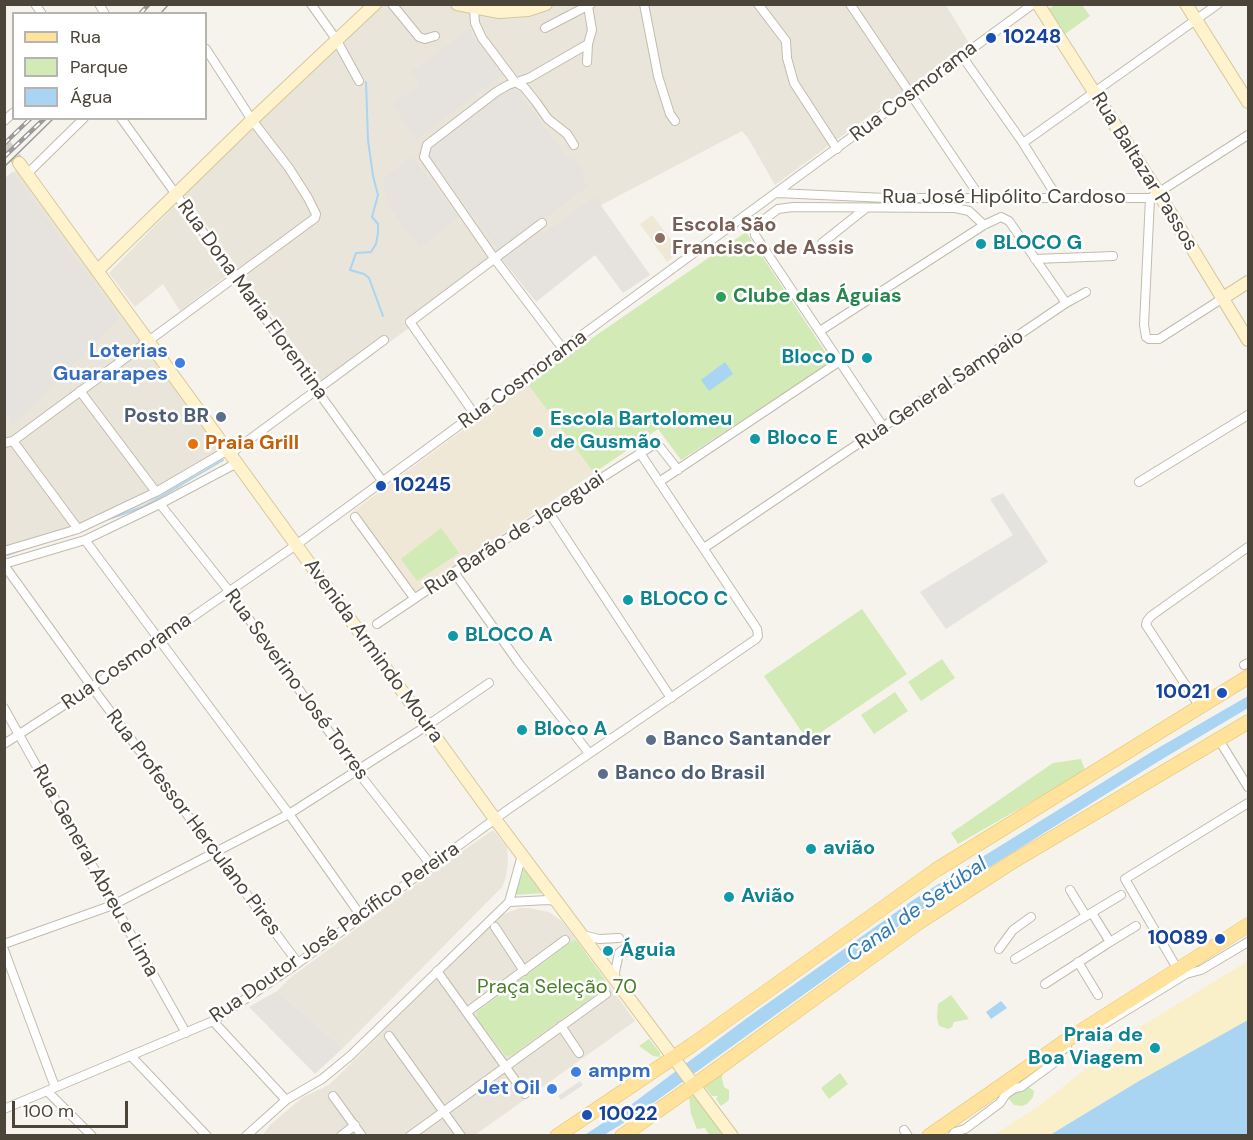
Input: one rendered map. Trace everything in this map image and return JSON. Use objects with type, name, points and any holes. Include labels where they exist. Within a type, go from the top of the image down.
[{"type":"main road","points":[[97,271],[375,4]]},
{"type":"main road","points":[[457,4],[499,12],[516,12],[546,4]]},
{"type":"main road","name":"Rua Baltazar Passos","points":[[1038,4],[1094,92],[1154,196],[1223,298],[1248,340]]},
{"type":"main road","points":[[1186,4],[1248,102]]},
{"type":"main road","name":"Avenida Armindo Moura","points":[[19,163],[495,819],[584,935],[732,1136]]},
{"type":"main road","points":[[1223,298],[1248,282]]},
{"type":"main road","points":[[557,1136],[677,1062],[936,870],[1200,707],[1247,668]]},
{"type":"main road","points":[[622,1136],[692,1082],[918,923],[1011,862],[1248,722]]},
{"type":"main road","points":[[930,1136],[1070,1038],[1248,925]]},
{"type":"street","points":[[311,4],[336,39],[359,81]]},
{"type":"street","points":[[392,4],[419,37],[425,39],[435,36]]},
{"type":"street","points":[[644,4],[658,76],[670,114],[675,121]]},
{"type":"street","points":[[758,4],[786,41],[787,57],[794,83],[837,149]]},
{"type":"street","points":[[850,4],[980,197]]},
{"type":"street","name":"Rua Cosmorama","points":[[4,744],[20,736],[297,545],[1033,4]]},
{"type":"street","points":[[1023,142],[1218,4]]},
{"type":"street","points":[[545,28],[590,5],[592,30],[587,62]]},
{"type":"street","points":[[474,9],[474,23],[477,31],[515,82],[524,87],[548,119],[567,134],[574,145]]},
{"type":"street","points":[[563,349],[494,258],[424,157],[427,145],[496,92],[529,78],[588,44]]},
{"type":"street","points":[[78,529],[9,442],[315,218],[316,214],[289,168],[252,120],[207,51]]},
{"type":"street","points":[[962,56],[1023,142],[1057,197]]},
{"type":"street","points":[[27,174],[82,120]]},
{"type":"street","name":"Rua Dona Maria Florentina","points":[[122,120],[383,482]]},
{"type":"street","points":[[1223,298],[1159,339],[1146,337],[1144,325],[1154,196],[1248,135]]},
{"type":"street","name":"Rua José Hipólito Cardoso","points":[[777,193],[886,198],[1154,196]]},
{"type":"street","points":[[884,428],[753,230],[756,224],[778,209],[787,207],[965,209],[975,214],[984,225]]},
{"type":"street","points":[[822,243],[867,208]]},
{"type":"street","points":[[820,331],[997,218],[1010,221],[1066,303]]},
{"type":"street","points":[[475,415],[410,322],[542,223]]},
{"type":"street","points":[[1035,259],[1113,256]]},
{"type":"street","name":"Rua General Sampaio","points":[[704,548],[1066,303],[1086,292]]},
{"type":"street","points":[[4,565],[85,540],[160,504],[231,456],[384,340]]},
{"type":"street","points":[[659,482],[840,361]]},
{"type":"street","points":[[80,391],[156,492]]},
{"type":"street","points":[[1139,482],[1248,415]]},
{"type":"street","points":[[495,819],[758,636],[757,628],[640,453],[653,445],[660,447],[678,470]]},
{"type":"street","name":"Rua Barão de Jaceguai","points":[[377,624],[640,453]]},
{"type":"street","points":[[4,551],[78,529],[231,456]]},
{"type":"street","name":"Rua Severino José Torres","points":[[160,504],[229,591],[357,771],[431,866]]},
{"type":"street","points":[[548,511],[671,698]]},
{"type":"street","points":[[355,517],[414,598]]},
{"type":"street","points":[[85,540],[362,916]]},
{"type":"street","points":[[1200,707],[1146,625],[1150,616],[1248,547]]},
{"type":"street","name":"Rua Professor Herculano Pires","points":[[4,565],[298,963]]},
{"type":"street","points":[[454,572],[518,662],[589,753]]},
{"type":"street","points":[[4,944],[113,905],[289,814],[489,683]]},
{"type":"street","name":"Rua General Abreu e Lima","points":[[4,708],[186,1033]]},
{"type":"street","points":[[1219,740],[1248,787]]},
{"type":"street","points":[[1178,970],[1125,879],[1248,803]]},
{"type":"street","name":"Rua Doutor José Pacífico Pereira","points":[[4,1109],[213,1022],[495,819]]},
{"type":"street","points":[[246,1136],[286,1100],[322,1079],[350,1056],[509,902],[522,855]]},
{"type":"street","points":[[1070,890],[1110,942]]},
{"type":"street","points":[[1015,959],[1121,895]]},
{"type":"street","points":[[509,902],[548,900],[558,902]]},
{"type":"street","points":[[999,949],[1013,930],[1031,917]]},
{"type":"street","points":[[1045,984],[1136,926]]},
{"type":"street","points":[[495,927],[524,971]]},
{"type":"street","points":[[584,935],[615,939],[619,953],[614,977]]},
{"type":"street","points":[[467,1012],[565,940]]},
{"type":"street","points":[[952,1136],[1000,1103],[1006,1094],[1015,1088],[1022,1087],[1058,1060],[1060,1052],[1065,1048],[1186,974],[1201,970],[1248,942]]},
{"type":"street","points":[[619,953],[627,947]]},
{"type":"street","points":[[4,950],[51,1089],[92,1136]]},
{"type":"street","points":[[1078,963],[1098,995]]},
{"type":"street","points":[[437,971],[525,1094]]},
{"type":"street","points":[[410,1136],[606,994]]},
{"type":"street","points":[[213,1022],[286,1100]]},
{"type":"street","points":[[561,1026],[579,1053]]},
{"type":"street","points":[[390,1036],[461,1136]]},
{"type":"street","points":[[131,1056],[207,1136]]},
{"type":"street","points":[[333,1096],[362,1136]]},
{"type":"street","points":[[341,1136],[355,1125]]},
{"type":"shaded area","points":[[380,5],[946,5],[969,43],[775,185],[742,131],[508,254],[327,389],[183,193]]},
{"type":"shaded area","points":[[469,29],[473,38],[483,44],[504,73],[416,140],[392,104],[420,86],[411,72]]},
{"type":"shaded area","points":[[512,85],[569,160],[574,158],[585,175],[582,177],[588,186],[500,251],[428,155],[433,142]]},
{"type":"shaded area","points":[[411,157],[459,217],[419,248],[387,203],[383,179]]},
{"type":"shaded area","points":[[19,168],[222,449],[171,497],[5,557],[4,179]]},
{"type":"shaded area","points":[[12,172],[119,318],[12,427],[9,418],[4,416],[4,179]]},
{"type":"shaded area","points":[[595,197],[650,275],[623,293],[595,255],[536,302],[500,257],[539,229],[543,234]]},
{"type":"shaded area","points":[[174,206],[226,276],[180,311],[163,284],[135,307],[109,273]]},
{"type":"shaded area","name":"Escola São Francisco de Assis","points":[[652,215],[680,251],[667,262],[640,224]]},
{"type":"shaded area","points":[[527,383],[594,473],[413,594],[353,511]]},
{"type":"shaded area","points":[[1003,493],[1048,562],[946,629],[920,592],[1013,535],[990,499]]},
{"type":"shaded area","points":[[493,830],[507,847],[508,862],[502,887],[343,1048],[277,991],[290,978]]},
{"type":"shaded area","points":[[520,908],[549,912],[563,922],[635,1021],[475,1135],[262,1136],[270,1125],[303,1097],[329,1085],[501,915]]},
{"type":"shaded area","points":[[277,991],[343,1048],[315,1074],[249,1007]]},
{"type":"shaded area","points":[[580,1081],[583,1085],[561,1100],[558,1096]]},
{"type":"green space","points":[[1055,5],[1082,5],[1090,16],[1065,34],[1047,10]]},
{"type":"green space","name":"Clube das Águias","points":[[746,232],[832,362],[681,460],[658,429],[594,473],[527,383]]},
{"type":"green space","points":[[441,528],[459,553],[417,581],[401,559]]},
{"type":"green space","points":[[862,609],[907,674],[808,741],[764,676]]},
{"type":"green space","points":[[942,659],[955,678],[921,701],[908,682]]},
{"type":"green space","points":[[895,692],[908,711],[874,734],[861,715]]},
{"type":"green space","points":[[1081,759],[1085,771],[958,844],[951,833],[1053,763]]},
{"type":"green space","points":[[525,866],[545,893],[515,895]]},
{"type":"green space","name":"Praça Seleção 70","points":[[574,940],[609,985],[512,1055],[506,1056],[477,1019],[477,1012]]},
{"type":"green space","points":[[951,995],[969,1019],[954,1022],[948,1029],[939,1026],[938,1004]]},
{"type":"green space","points":[[649,1039],[660,1053],[660,1057],[653,1056],[639,1046]]},
{"type":"green space","points":[[723,1070],[722,1079],[724,1087],[729,1090],[729,1100],[721,1106],[716,1099],[718,1096],[712,1096],[701,1082]]},
{"type":"green space","points":[[840,1073],[848,1084],[829,1099],[821,1088]]},
{"type":"green space","points":[[1026,1085],[1034,1091],[1033,1097],[1027,1104],[1014,1105],[1009,1099],[1012,1093]]},
{"type":"green space","points":[[698,1095],[722,1135],[709,1135],[705,1128],[697,1129],[691,1114],[689,1097]]},
{"type":"sand","name":"Praia de Boa Viagem","points":[[1248,961],[1248,1020],[1139,1081],[1050,1135],[992,1136],[1039,1106],[1102,1056],[1117,1041]]},
{"type":"water","points":[[725,362],[733,374],[709,391],[701,380]]},
{"type":"water","name":"Canal de Setúbal","points":[[1248,696],[1248,708],[921,910],[638,1114],[604,1135],[583,1136],[632,1104],[747,1018],[913,900],[1153,751]]},
{"type":"water","points":[[1001,1001],[1007,1008],[991,1019],[986,1012]]},
{"type":"water","points":[[1248,1020],[1248,1135],[1050,1135],[1139,1081]]},
{"type":"waterway","points":[[366,82],[368,140],[378,195],[372,217],[378,224],[378,233],[376,244],[371,252],[356,253],[350,270],[369,278],[383,316]]},
{"type":"waterway","points":[[103,521],[143,507],[223,460]]},
{"type":"waterway","points":[[4,556],[30,547]]},
{"type":"tunnel","points":[[4,143],[19,163]]},
{"type":"tram line","points":[[162,12],[169,4]]},
{"type":"tram line","points":[[4,167],[52,120]]},
{"type":"railway","points":[[142,12],[149,4]]},
{"type":"railway","points":[[4,144],[29,120]]},
{"type":"railway","points":[[4,157],[43,120]]},
{"type":"place","name":"10248","points":[[991,38]]},
{"type":"place","name":"Escola São Francisco de Assis","points":[[660,238]]},
{"type":"place","name":"BLOCO G","points":[[981,244]]},
{"type":"place","name":"Clube das Águias","points":[[721,297]]},
{"type":"place","name":"Bloco D","points":[[867,358]]},
{"type":"place","name":"Loterias Guararapes","points":[[180,363]]},
{"type":"place","name":"Posto BR","points":[[221,417]]},
{"type":"place","name":"Escola Bartolomeu de Gusmão","points":[[538,432]]},
{"type":"place","name":"Bloco E","points":[[755,439]]},
{"type":"place","name":"Praia Grill","points":[[193,444]]},
{"type":"place","name":"10245","points":[[381,486]]},
{"type":"place","name":"BLOCO C","points":[[628,600]]},
{"type":"place","name":"BLOCO A","points":[[453,636]]},
{"type":"place","name":"10021","points":[[1222,693]]},
{"type":"place","name":"Bloco A","points":[[522,730]]},
{"type":"place","name":"Banco Santander","points":[[651,740]]},
{"type":"place","name":"Banco do Brasil","points":[[603,774]]},
{"type":"place","name":"avião","points":[[811,849]]},
{"type":"place","name":"Avião","points":[[729,897]]},
{"type":"place","name":"10089","points":[[1220,939]]},
{"type":"place","name":"Águia","points":[[608,951]]},
{"type":"place","name":"Praia de Boa Viagem","points":[[1155,1048]]},
{"type":"place","name":"ampm","points":[[576,1072]]},
{"type":"place","name":"Jet Oil","points":[[552,1089]]},
{"type":"place","name":"10022","points":[[587,1115]]}]
